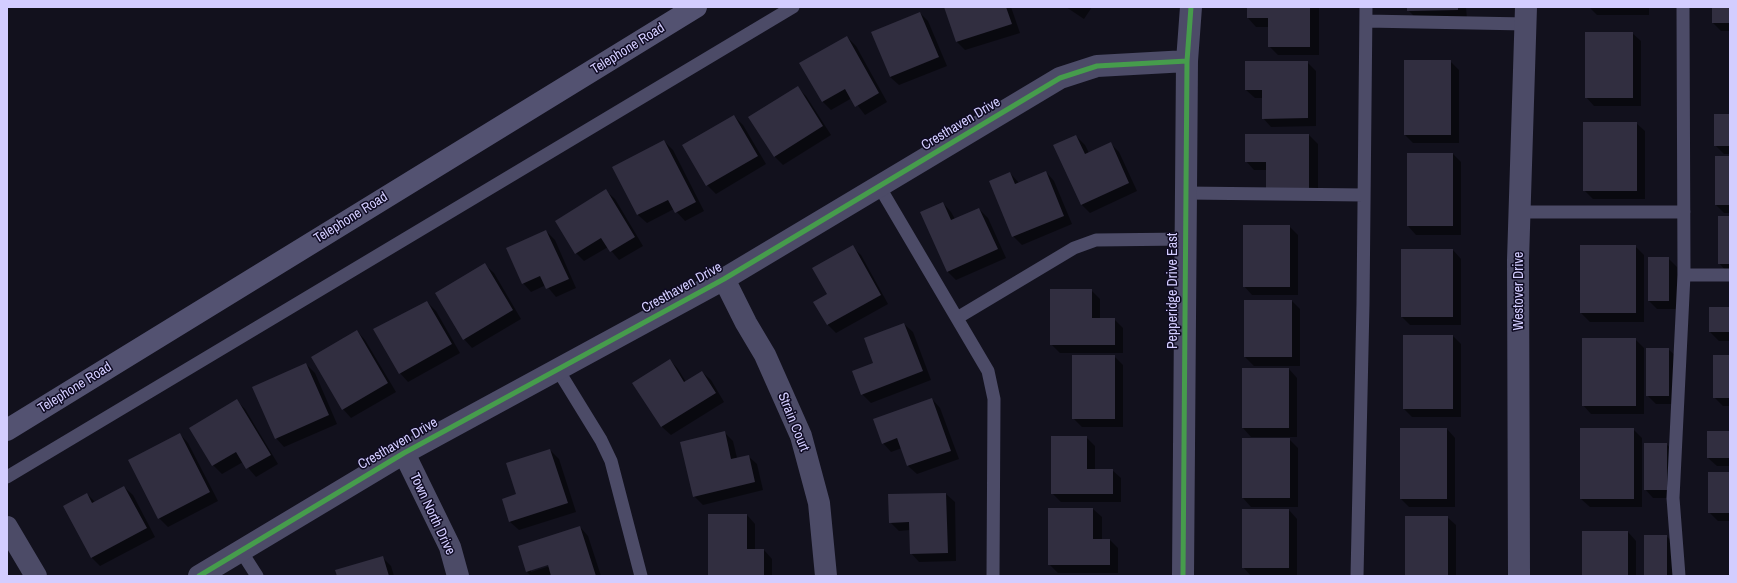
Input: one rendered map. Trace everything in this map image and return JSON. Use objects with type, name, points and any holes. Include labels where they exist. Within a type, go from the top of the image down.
[{"type":"main road","name":"Telephone Road","points":[[7,430],[696,7]]},
{"type":"street","name":"Pepperidge Drive East","points":[[1183,576],[1187,61],[1191,7]]},
{"type":"street","name":"Westover Drive","points":[[1519,576],[1520,212],[1526,16]]},
{"type":"street","name":"Cresthaven Drive","points":[[199,576],[404,453],[724,279],[1060,78],[1097,66],[1187,61]]},
{"type":"street","name":"Strain Court","points":[[724,279],[746,323],[765,355],[801,436],[819,503],[826,576]]},
{"type":"street","name":"Town North Drive","points":[[404,453],[450,547],[458,576]]},
{"type":"street","points":[[7,527],[36,576]]},
{"type":"lane","points":[[7,477],[794,7]]},
{"type":"lane","points":[[1357,576],[1366,7]]},
{"type":"lane","points":[[1679,576],[1673,498],[1684,275],[1683,7]]},
{"type":"lane","points":[[1366,21],[1526,16]]},
{"type":"lane","points":[[879,186],[988,371],[994,399],[993,576]]},
{"type":"lane","points":[[1186,193],[1364,195]]},
{"type":"lane","points":[[1520,212],[1684,212]]},
{"type":"lane","points":[[957,318],[1074,248],[1096,240],[1186,239]]},
{"type":"lane","points":[[1684,275],[1730,275]]},
{"type":"lane","points":[[558,370],[601,440],[611,461],[641,576]]},
{"type":"lane","points":[[241,551],[257,576]]},
{"type":"building","points":[[944,7],[1006,7],[1012,24],[956,42]]},
{"type":"building","points":[[1247,7],[1310,7],[1310,47],[1268,47],[1268,18],[1247,18]]},
{"type":"building","points":[[1407,7],[1458,7],[1458,10],[1407,11]]},
{"type":"building","points":[[1712,7],[1730,7],[1730,23],[1712,23]]},
{"type":"building","points":[[920,12],[939,57],[890,77],[871,32]]},
{"type":"building","points":[[1585,32],[1633,32],[1633,98],[1585,98]]},
{"type":"building","points":[[847,36],[879,93],[855,107],[845,89],[822,102],[799,63]]},
{"type":"building","points":[[1404,60],[1451,60],[1451,135],[1404,135]]},
{"type":"building","points":[[1245,61],[1308,61],[1308,118],[1262,119],[1262,90],[1245,90]]},
{"type":"building","points":[[798,86],[823,126],[774,157],[748,117]]},
{"type":"building","points":[[1714,114],[1730,114],[1730,146],[1714,146]]},
{"type":"building","points":[[734,115],[758,156],[706,186],[682,145]]},
{"type":"building","points":[[1583,122],[1637,122],[1637,191],[1583,191]]},
{"type":"building","points":[[1245,134],[1309,134],[1309,189],[1266,189],[1266,162],[1245,162]]},
{"type":"building","points":[[1076,135],[1085,154],[1111,142],[1129,183],[1081,205],[1053,145]]},
{"type":"building","points":[[664,140],[696,202],[675,213],[668,200],[637,215],[612,167]]},
{"type":"building","points":[[1407,153],[1453,153],[1453,226],[1407,226]]},
{"type":"building","points":[[1715,156],[1730,156],[1730,205],[1715,205]]},
{"type":"building","points":[[1046,171],[1064,216],[1012,237],[989,181],[1010,172],[1015,184]]},
{"type":"building","points":[[606,189],[635,237],[610,252],[601,238],[575,254],[555,221]]},
{"type":"building","points":[[943,202],[951,220],[979,208],[998,249],[947,272],[920,212]]},
{"type":"building","points":[[1718,216],[1730,216],[1730,264],[1718,264]]},
{"type":"building","points":[[1243,225],[1290,225],[1290,287],[1243,287]]},
{"type":"building","points":[[546,230],[569,279],[546,289],[540,276],[522,284],[506,248]]},
{"type":"building","points":[[853,245],[881,295],[827,325],[813,302],[827,294],[812,268]]},
{"type":"building","points":[[1580,245],[1636,245],[1636,313],[1580,313]]},
{"type":"building","points":[[1401,249],[1453,249],[1453,317],[1401,317]]},
{"type":"building","points":[[1648,257],[1669,257],[1669,301],[1648,301]]},
{"type":"building","points":[[485,263],[513,310],[463,340],[435,293]]},
{"type":"building","points":[[1050,289],[1092,289],[1092,318],[1115,318],[1115,345],[1050,345]]},
{"type":"building","points":[[1244,300],[1292,300],[1292,357],[1244,357]]},
{"type":"building","points":[[427,301],[452,344],[399,374],[373,329]]},
{"type":"building","points":[[1709,307],[1730,307],[1730,332],[1709,332]]},
{"type":"building","points":[[904,323],[923,371],[861,395],[852,371],[873,363],[864,338]]},
{"type":"building","points":[[357,330],[388,383],[342,410],[311,357]]},
{"type":"building","points":[[1403,335],[1453,335],[1453,409],[1403,409]]},
{"type":"building","points":[[1582,338],[1636,338],[1636,406],[1582,406]]},
{"type":"building","points":[[1646,348],[1669,348],[1669,396],[1646,396]]},
{"type":"building","points":[[1072,355],[1115,355],[1115,419],[1072,419]]},
{"type":"building","points":[[1713,355],[1730,355],[1730,398],[1713,398]]},
{"type":"building","points":[[670,359],[684,382],[702,371],[716,393],[661,427],[632,383]]},
{"type":"building","points":[[306,363],[329,415],[275,439],[252,387]]},
{"type":"building","points":[[1242,368],[1289,368],[1289,428],[1242,428]]},
{"type":"building","points":[[932,398],[951,451],[907,466],[897,438],[882,444],[873,419]]},
{"type":"building","points":[[237,399],[271,455],[246,469],[236,452],[212,466],[189,428]]},
{"type":"building","points":[[1400,428],[1447,428],[1447,499],[1400,499]]},
{"type":"building","points":[[1580,428],[1634,428],[1634,499],[1580,499]]},
{"type":"building","points":[[725,431],[731,459],[749,455],[755,482],[693,497],[680,442]]},
{"type":"building","points":[[1707,431],[1730,431],[1730,458],[1707,458]]},
{"type":"building","points":[[180,433],[210,492],[158,519],[128,460]]},
{"type":"building","points":[[1051,436],[1087,436],[1087,469],[1113,469],[1113,494],[1051,494]]},
{"type":"building","points":[[1242,438],[1290,438],[1290,498],[1242,498]]},
{"type":"building","points":[[1644,443],[1667,443],[1667,490],[1644,490]]},
{"type":"building","points":[[550,449],[568,503],[509,522],[502,499],[516,494],[506,463]]},
{"type":"building","points":[[1708,472],[1730,472],[1730,513],[1708,513]]},
{"type":"building","points":[[124,486],[147,528],[91,558],[63,506],[87,493],[92,503]]},
{"type":"building","points":[[946,493],[948,553],[910,554],[909,522],[889,523],[888,494]]},
{"type":"building","points":[[1048,508],[1093,508],[1093,539],[1110,539],[1110,565],[1048,565]]},
{"type":"building","points":[[1242,509],[1289,509],[1289,568],[1242,568]]},
{"type":"building","points":[[708,514],[747,514],[747,549],[764,549],[764,576],[708,576]]},
{"type":"building","points":[[1405,516],[1448,516],[1448,576],[1405,576]]},
{"type":"building","points":[[580,526],[596,576],[551,576],[548,565],[526,572],[518,546]]},
{"type":"building","points":[[1582,531],[1628,531],[1628,576],[1582,576]]},
{"type":"building","points":[[1644,535],[1667,535],[1667,576],[1644,576]]},
{"type":"building","points":[[383,556],[389,576],[337,576],[335,570]]},
{"type":"cycle path","points":[[1183,576],[1187,61],[1191,7]]},
{"type":"cycle path","points":[[199,576],[404,453],[724,279],[1060,78],[1097,66],[1187,61]]}]
